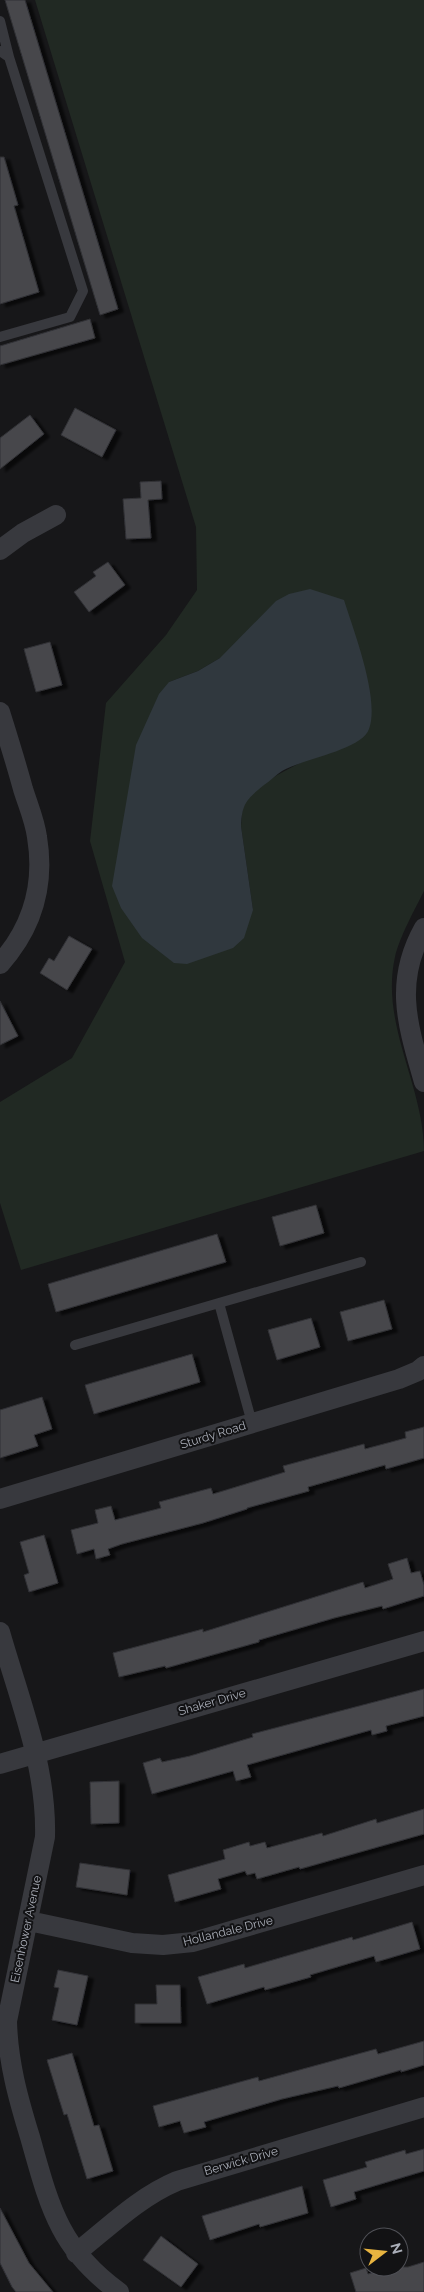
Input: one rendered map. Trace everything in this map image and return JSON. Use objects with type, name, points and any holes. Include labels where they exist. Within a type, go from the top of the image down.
[{"type":"street","points":[[0,550],[23,533],[56,514]]},
{"type":"street","points":[[0,712],[37,835],[40,860],[39,882],[30,917],[23,934],[0,964]]},
{"type":"street","points":[[424,928],[410,962],[405,989],[406,1015],[424,1082]]},
{"type":"street","name":"Sturdy Road","points":[[0,1499],[399,1379],[418,1371],[424,1366]]},
{"type":"street","name":"Eisenhower Avenue","points":[[0,1632],[43,1783],[46,1811],[45,1836],[29,1921],[12,1993],[8,2021],[8,2049],[13,2080],[50,2208],[76,2253],[106,2283],[118,2292]]},
{"type":"street","name":"Shaker Drive","points":[[0,1764],[424,1641]]},
{"type":"street","name":"Hollandale Drive","points":[[29,1921],[132,1943],[178,1944],[216,1937],[424,1876]]},
{"type":"street","name":"Berwick Drive","points":[[76,2253],[159,2188],[177,2180],[424,2107]]},
{"type":"lane","points":[[0,21],[9,57],[83,291],[70,317],[0,337]]},
{"type":"lane","points":[[0,51],[9,57]]},
{"type":"lane","points":[[74,1345],[361,1262]]},
{"type":"lane","points":[[219,1303],[252,1423]]},
{"type":"shaded area","points":[[35,0],[424,0],[424,891],[397,949],[392,982],[393,1006],[417,1103],[424,1151],[21,1270],[0,1203],[0,1102],[72,1058],[125,962],[90,841],[106,703],[166,635],[197,590],[196,527]],"holes":[[[220,658],[309,759],[267,781],[252,793],[244,805],[241,826],[253,910],[169,682],[198,671]]]},
{"type":"shaded area","points":[[310,589],[344,600],[369,683],[371,716],[369,729],[355,743],[282,771],[246,802],[241,826],[253,910],[244,938],[233,948],[187,964],[174,963],[142,938],[121,908],[112,886],[136,745],[159,694],[169,682],[198,671],[220,658],[276,601],[289,594]]},
{"type":"building","points":[[5,0],[25,0],[118,309],[100,315]]},
{"type":"building","points":[[0,157],[4,157],[18,205],[14,206],[39,292],[0,304]]},
{"type":"building","points":[[90,319],[95,338],[0,365],[0,346]]},
{"type":"building","points":[[75,408],[116,430],[102,457],[61,435]]},
{"type":"building","points":[[30,415],[44,434],[0,469],[0,438]]},
{"type":"building","points":[[161,481],[162,499],[148,500],[151,538],[126,539],[123,499],[141,498],[140,482]]},
{"type":"building","points":[[108,562],[125,585],[89,612],[74,592],[96,576],[93,572]]},
{"type":"building","points":[[50,642],[62,685],[36,692],[24,649]]},
{"type":"building","points":[[69,936],[92,949],[67,990],[40,973],[49,958],[54,961]]},
{"type":"building","points":[[0,1001],[18,1036],[0,1045]]},
{"type":"building","points":[[316,1205],[324,1233],[280,1246],[272,1217]]},
{"type":"building","points":[[217,1234],[226,1262],[56,1312],[48,1284]]},
{"type":"building","points":[[384,1300],[392,1329],[348,1341],[340,1312]]},
{"type":"building","points":[[311,1318],[320,1347],[277,1360],[268,1330]]},
{"type":"building","points":[[192,1354],[200,1382],[94,1414],[85,1385]]},
{"type":"building","points":[[42,1397],[52,1429],[34,1435],[38,1446],[0,1458],[0,1410]]},
{"type":"building","points":[[424,1427],[424,1458],[386,1469],[385,1465],[308,1487],[309,1491],[247,1508],[203,1523],[122,1544],[108,1549],[110,1555],[96,1559],[94,1549],[77,1554],[71,1530],[98,1523],[95,1510],[111,1506],[115,1520],[161,1508],[159,1502],[211,1488],[213,1494],[285,1472],[283,1466],[364,1444],[365,1449],[406,1438],[405,1432]]},
{"type":"building","points":[[44,1535],[58,1583],[29,1592],[24,1575],[29,1573],[20,1542]]},
{"type":"building","points":[[407,1558],[411,1573],[420,1571],[424,1585],[424,1596],[383,1609],[382,1606],[334,1618],[259,1640],[259,1642],[166,1668],[165,1666],[119,1677],[113,1653],[203,1629],[203,1632],[363,1582],[365,1588],[393,1579],[388,1564]]},
{"type":"building","points":[[424,1689],[424,1716],[386,1726],[387,1731],[372,1735],[371,1730],[247,1765],[251,1777],[236,1781],[233,1771],[152,1794],[143,1763],[160,1758],[162,1762],[190,1756],[253,1737],[252,1734]]},
{"type":"building","points":[[119,1781],[119,1823],[91,1824],[90,1782]]},
{"type":"building","points":[[424,1809],[424,1834],[300,1869],[299,1867],[257,1879],[255,1873],[247,1875],[245,1871],[218,1879],[221,1889],[175,1902],[168,1875],[225,1859],[223,1850],[249,1842],[250,1846],[265,1842],[267,1848],[322,1833],[323,1836],[376,1819],[377,1823]]},
{"type":"building","points":[[80,1863],[130,1870],[127,1895],[76,1887]]},
{"type":"building","points":[[412,1922],[420,1949],[376,1962],[374,1956],[310,1975],[311,1977],[265,1990],[264,1987],[207,2004],[198,1977],[244,1964],[245,1968],[352,1937],[353,1940]]},
{"type":"building","points":[[58,1970],[88,1976],[77,2025],[52,2020],[59,1988],[54,1987]]},
{"type":"building","points":[[156,1985],[180,1985],[181,2023],[135,2023],[135,2004],[157,2004]]},
{"type":"building","points":[[424,2041],[424,2065],[339,2088],[338,2086],[282,2099],[204,2122],[206,2127],[184,2133],[180,2121],[159,2127],[153,2106],[258,2077],[259,2081],[376,2049],[378,2054]]},
{"type":"building","points":[[72,2053],[94,2126],[99,2125],[113,2171],[87,2179],[67,2114],[64,2115],[47,2060]]},
{"type":"building","points":[[424,2149],[424,2171],[354,2192],[356,2199],[331,2207],[323,2180],[367,2167],[365,2162],[405,2150],[406,2154]]},
{"type":"building","points":[[302,2186],[308,2213],[260,2227],[259,2224],[210,2240],[202,2216]]},
{"type":"building","points":[[0,2208],[29,2263],[53,2292],[16,2292],[12,2287],[0,2263]]},
{"type":"building","points":[[161,2236],[198,2264],[181,2287],[143,2260]]},
{"type":"building","points":[[424,2262],[424,2292],[356,2292],[350,2273],[359,2270],[359,2277],[409,2277],[409,2267]]}]
